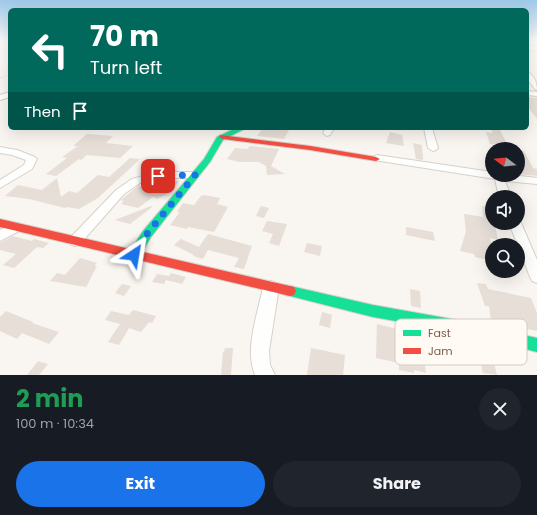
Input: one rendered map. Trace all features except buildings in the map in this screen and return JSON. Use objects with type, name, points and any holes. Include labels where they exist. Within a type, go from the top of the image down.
[{"type":"street","points":[[529,77],[537,88]]},
{"type":"street","points":[[134,255],[147,234],[195,175],[223,136],[237,130]]},
{"type":"street","points":[[428,130],[433,148]]},
{"type":"street","points":[[223,136],[287,144],[485,175]]},
{"type":"street","points":[[0,150],[14,152],[32,159],[28,167],[0,185]]},
{"type":"street","points":[[75,241],[120,192],[136,181],[158,176],[195,175]]},
{"type":"street","points":[[525,180],[537,182]]},
{"type":"street","points":[[0,223],[372,311],[417,319]]},
{"type":"street","points":[[0,236],[17,227]]},
{"type":"street","points":[[518,230],[537,277]]},
{"type":"street","points":[[266,375],[261,366],[260,353],[271,287]]},
{"type":"street","points":[[527,343],[537,345]]},
{"type":"path","points":[[5,77],[8,67]]},
{"type":"path","points":[[0,78],[8,76]]},
{"type":"traffic: fast","points":[[134,255],[147,234],[207,160],[220,139],[238,130]]},
{"type":"traffic: fast","points":[[290,291],[373,311],[418,319]]},
{"type":"traffic: fast","points":[[527,343],[537,345]]},
{"type":"traffic: jam","points":[[223,137],[310,148],[376,159]]},
{"type":"traffic: jam","points":[[0,223],[290,291]]},
{"type":"route","points":[[134,255],[147,234],[195,175],[158,176]]}]
